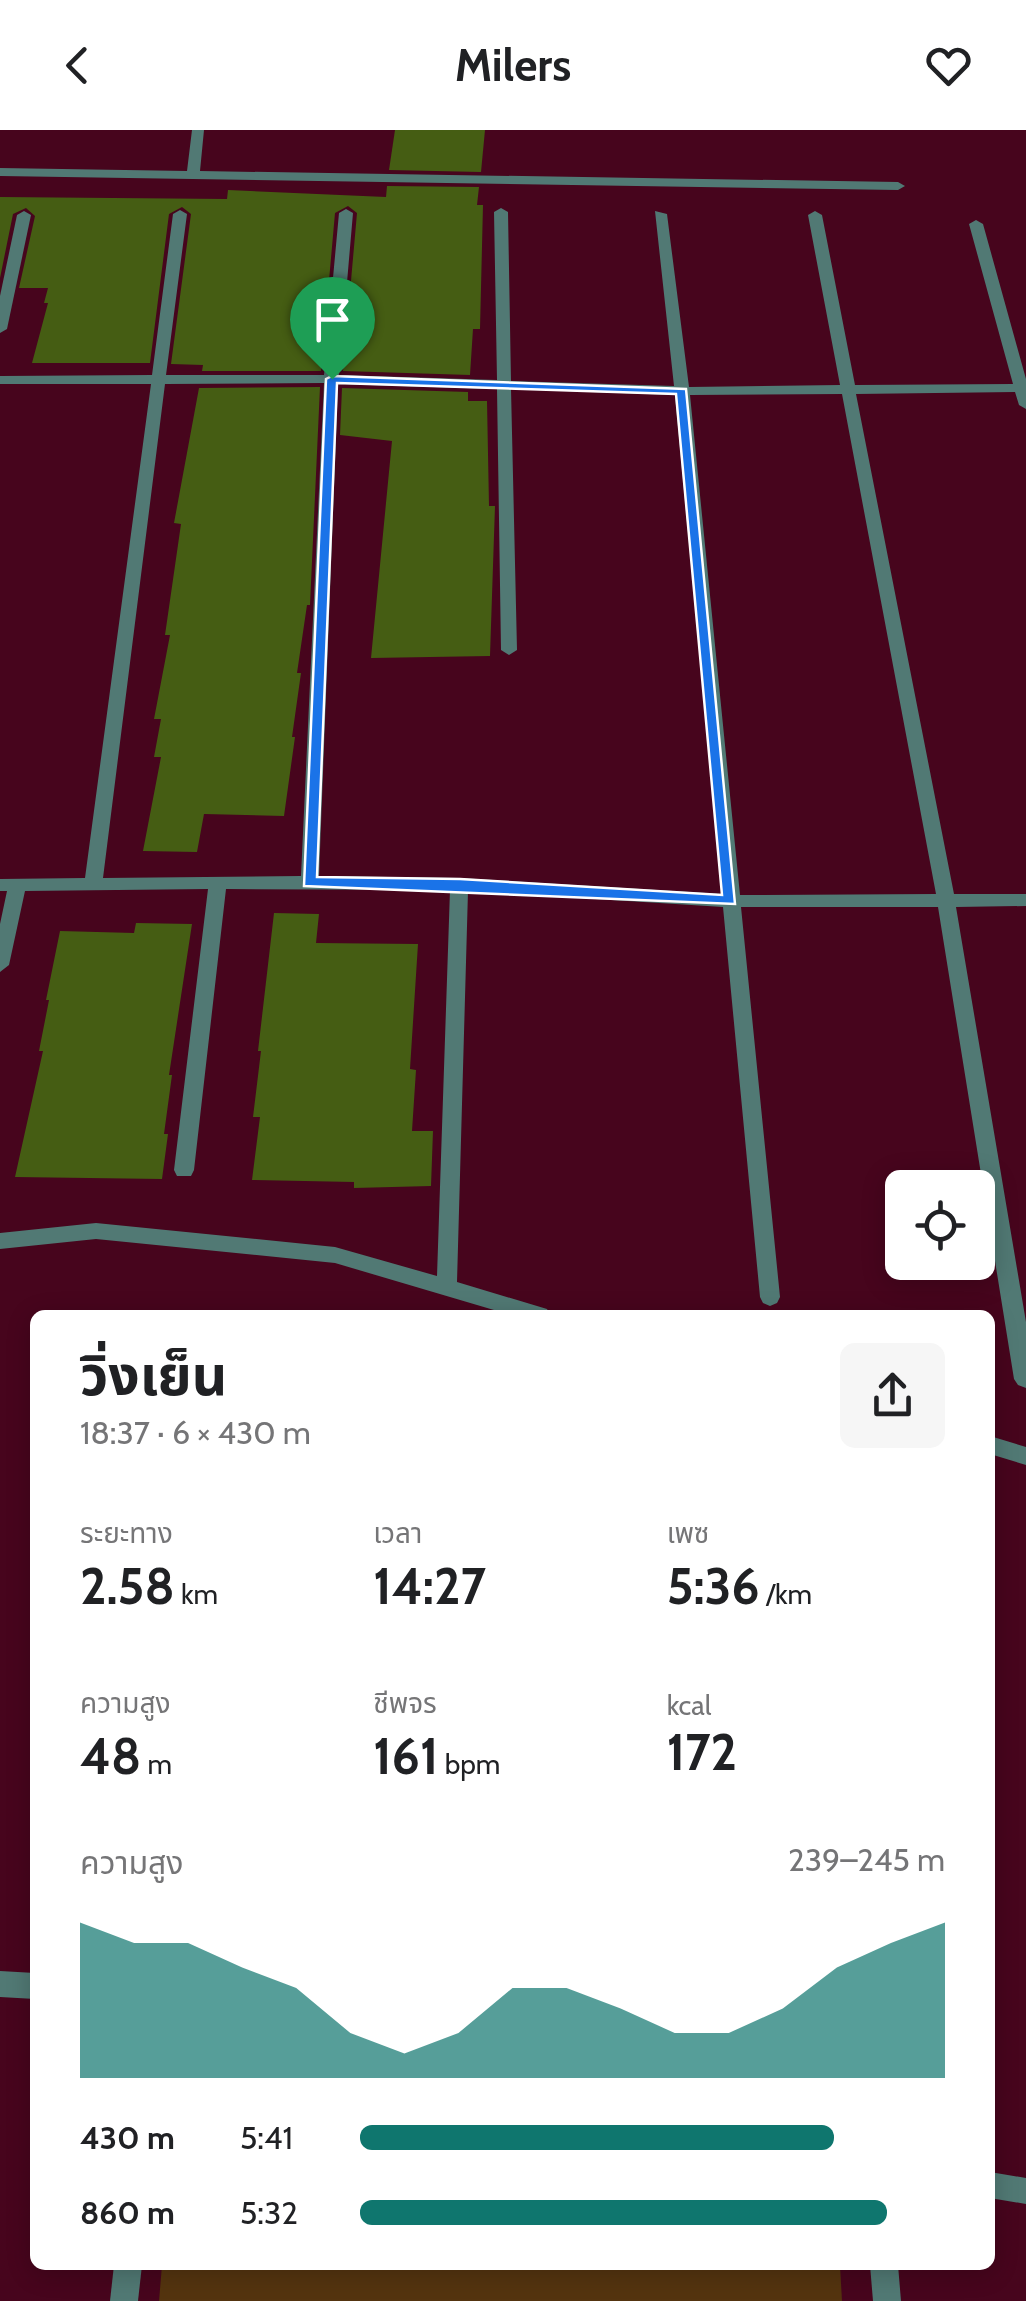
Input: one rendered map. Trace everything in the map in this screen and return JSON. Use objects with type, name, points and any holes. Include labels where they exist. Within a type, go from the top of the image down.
[{"type":"street","points":[[193,174],[198,130]]},
{"type":"street","points":[[0,172],[898,186]]},
{"type":"street","points":[[501,212],[509,650]]},
{"type":"street","points":[[310,882],[332,379],[346,213]]},
{"type":"street","points":[[93,885],[180,214]]},
{"type":"street","points":[[660,214],[682,391],[770,1297]]},
{"type":"street","points":[[815,215],[946,900],[1025,1379]]},
{"type":"street","points":[[0,329],[24,216]]},
{"type":"street","points":[[976,224],[1026,405]]},
{"type":"street","points":[[0,380],[332,379],[682,391],[1022,388]]},
{"type":"street","points":[[447,1288],[460,884]]},
{"type":"street","points":[[0,965],[9,885],[460,884],[730,901],[1026,900]]},
{"type":"street","points":[[184,1170],[217,886]]},
{"type":"street","points":[[0,1240],[96,1231],[334,1255],[509,1310]]},
{"type":"street","points":[[995,1447],[1026,1456]]},
{"type":"street","points":[[0,1984],[30,1986]]},
{"type":"street","points":[[995,2186],[1026,2192]]},
{"type":"street","points":[[124,2301],[127,2270]]},
{"type":"street","points":[[884,2270],[887,2301]]},
{"type":"shaded area","points":[[162,2270],[840,2270],[842,2301],[159,2301]]},
{"type":"building","points":[[395,130],[485,130],[481,172],[389,170]]},
{"type":"building","points":[[387,186],[479,187],[477,205],[483,205],[480,329],[473,329],[470,375],[343,371],[357,213],[348,206],[335,213],[321,371],[202,371],[203,365],[171,364],[191,214],[182,207],[169,214],[150,363],[32,363],[48,303],[44,303],[48,288],[19,288],[35,216],[26,208],[13,214],[0,278],[0,197],[227,199],[228,190],[386,197]]},
{"type":"building","points":[[320,387],[310,605],[297,673],[301,673],[284,816],[204,814],[197,852],[143,851],[161,757],[154,757],[161,719],[154,719],[170,635],[165,635],[181,524],[174,523],[199,388]]},
{"type":"building","points":[[342,388],[468,392],[468,401],[487,401],[489,506],[495,506],[490,656],[371,658],[392,441],[340,435]]},
{"type":"building","points":[[274,913],[319,914],[316,943],[418,944],[410,1069],[416,1070],[412,1131],[433,1131],[431,1186],[354,1188],[354,1182],[252,1180],[260,1117],[253,1117],[258,1051]]},
{"type":"building","points":[[136,923],[192,924],[169,1075],[162,1179],[15,1177],[43,1051],[39,1051],[46,1000],[60,931],[134,933]]},
{"type":"route","points":[[332,379],[682,391],[730,901],[460,884],[310,882],[332,379]]}]
